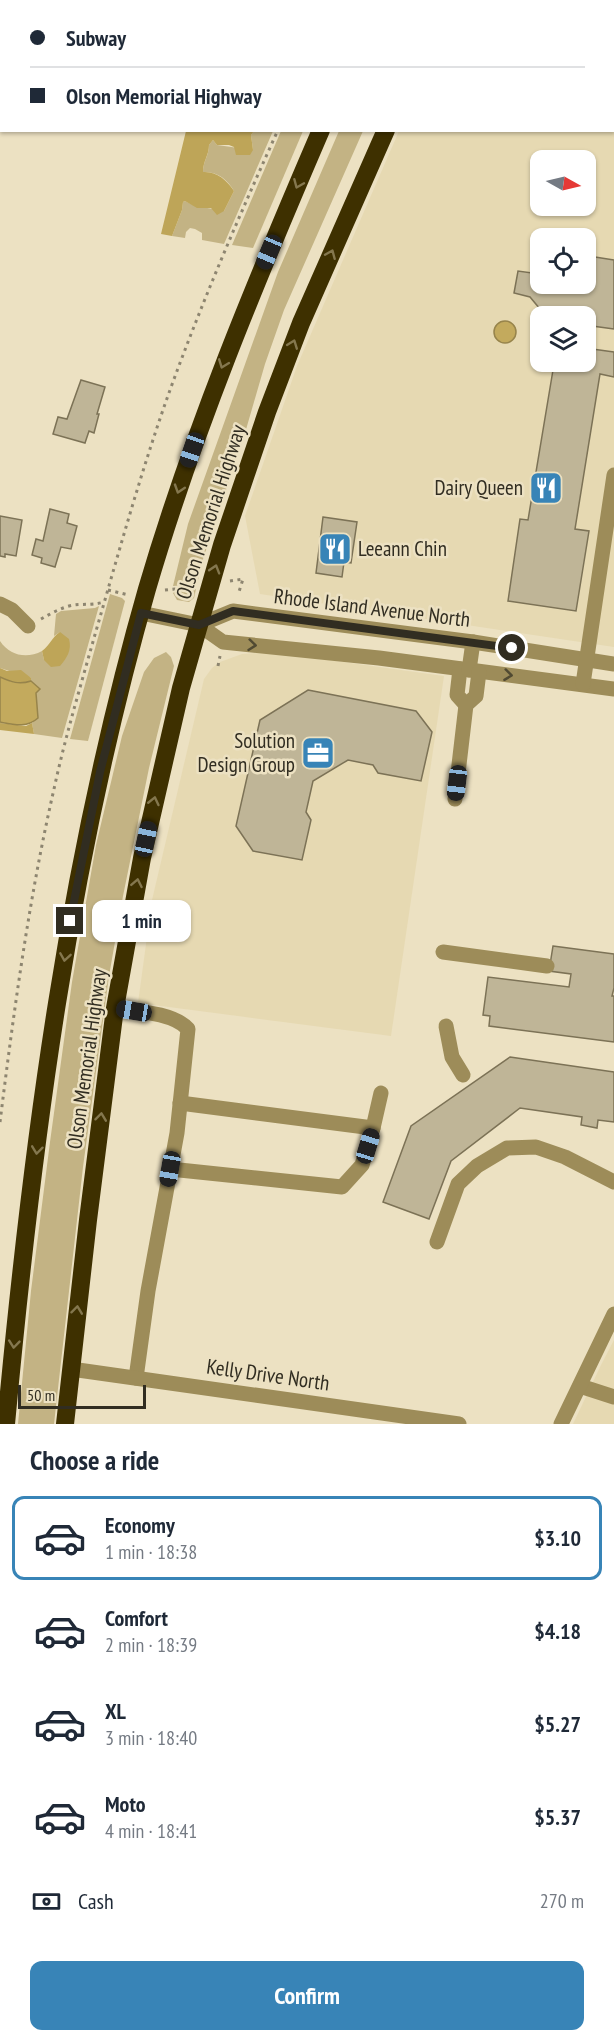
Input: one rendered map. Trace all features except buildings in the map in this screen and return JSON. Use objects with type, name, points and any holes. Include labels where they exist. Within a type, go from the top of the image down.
[{"type":"highway","name":"Olson Memorial Highway","points":[[6,1424],[36,1155],[70,921],[100,772],[161,544],[212,394],[245,308],[320,132]]},
{"type":"highway","name":"Olson Memorial Highway","points":[[65,1424],[115,1008],[130,914],[181,688],[222,545],[267,412],[301,323],[385,132]]},
{"type":"street","points":[[583,684],[614,475]]},
{"type":"street","points":[[0,604],[12,610],[28,626]]},
{"type":"street","name":"Rhode Island Avenue North","points":[[199,625],[233,611],[473,642],[614,664]]},
{"type":"street","points":[[141,613],[199,625],[223,642],[614,689]]},
{"type":"street","points":[[455,799],[466,705],[458,695],[469,670],[473,642]]},
{"type":"street","points":[[443,952],[547,966]]},
{"type":"street","points":[[115,1008],[173,1018],[183,1023],[188,1029],[180,1103],[148,1291],[136,1378]]},
{"type":"street","points":[[446,1026],[452,1057],[463,1075]]},
{"type":"street","points":[[170,1169],[342,1187],[362,1165],[381,1094]]},
{"type":"street","points":[[180,1103],[373,1128]]},
{"type":"street","points":[[437,1242],[458,1184],[477,1166],[507,1148],[536,1147],[565,1157],[614,1182]]},
{"type":"street","points":[[561,1424],[614,1314]]},
{"type":"street","name":"Kelly Drive North","points":[[71,1369],[459,1424]]},
{"type":"street","points":[[580,1386],[614,1397]]},
{"type":"path","points":[[0,1122],[40,853],[64,749],[104,602],[170,391],[222,258],[277,132]]},
{"type":"path","points":[[28,626],[71,605],[86,606],[104,602]]},
{"type":"shaded area","points":[[186,132],[253,132],[251,135],[253,150],[250,155],[236,155],[234,147],[217,145],[213,140],[209,145],[203,172],[221,177],[234,191],[224,211],[217,215],[211,208],[197,208],[185,201],[172,236],[161,234]]},
{"type":"shaded area","points":[[253,132],[273,132],[224,244],[202,240],[202,233],[190,228],[185,238],[172,236],[183,202],[224,211],[234,191],[222,177],[203,172],[209,145],[213,140],[217,145],[253,150],[251,135]]},
{"type":"shaded area","points":[[281,132],[303,132],[253,248],[232,245]]},
{"type":"shaded area","points":[[339,132],[363,132],[284,310],[203,559],[197,584],[173,586],[188,524],[278,272]]},
{"type":"shaded area","points":[[399,132],[614,132],[614,647],[260,594],[245,516],[297,366]]},
{"type":"shaded area","points":[[505,321],[513,324],[516,332],[513,340],[505,343],[497,340],[494,332],[497,324]]},
{"type":"shaded area","points":[[196,589],[194,598],[189,602],[177,600],[173,593],[177,591]]},
{"type":"shaded area","points":[[110,594],[125,601],[88,741],[70,739]]},
{"type":"shaded area","points":[[99,606],[62,738],[34,734],[32,723],[38,718],[36,693],[40,689],[31,681],[31,678],[0,668],[0,641],[9,650],[19,655],[31,655],[42,651],[44,660],[60,632],[54,636],[56,614],[61,611]]},
{"type":"shaded area","points":[[60,632],[69,639],[69,650],[60,666],[51,667],[44,660],[42,651]]},
{"type":"shaded area","points":[[166,652],[171,657],[174,666],[149,768],[109,976],[83,1167],[54,1424],[18,1424],[31,1291],[50,1142],[72,982],[96,845],[122,736],[144,672],[154,658]]},
{"type":"shaded area","points":[[272,652],[444,676],[391,1036],[138,1003],[152,900],[204,679],[220,662],[242,654]]},
{"type":"shaded area","points":[[0,668],[7,671],[21,670],[31,678],[31,681],[11,682],[0,677]]},
{"type":"shaded area","points":[[0,677],[15,682],[31,681],[40,689],[36,693],[38,718],[30,723],[16,725],[0,722]]},
{"type":"shaded area","points":[[0,723],[26,726],[32,723],[34,734],[0,730]]},
{"type":"shaded area","points":[[614,1340],[614,1424],[573,1424],[601,1365]]},
{"type":"place","name":"Dairy Queen","points":[[546,488]]},
{"type":"place","name":"Leeann Chin","points":[[335,549]]},
{"type":"place","name":"Solution Design Group","points":[[318,753]]},
{"type":"route","points":[[70,921],[100,772],[141,613],[199,625],[233,611],[512,648]]}]
